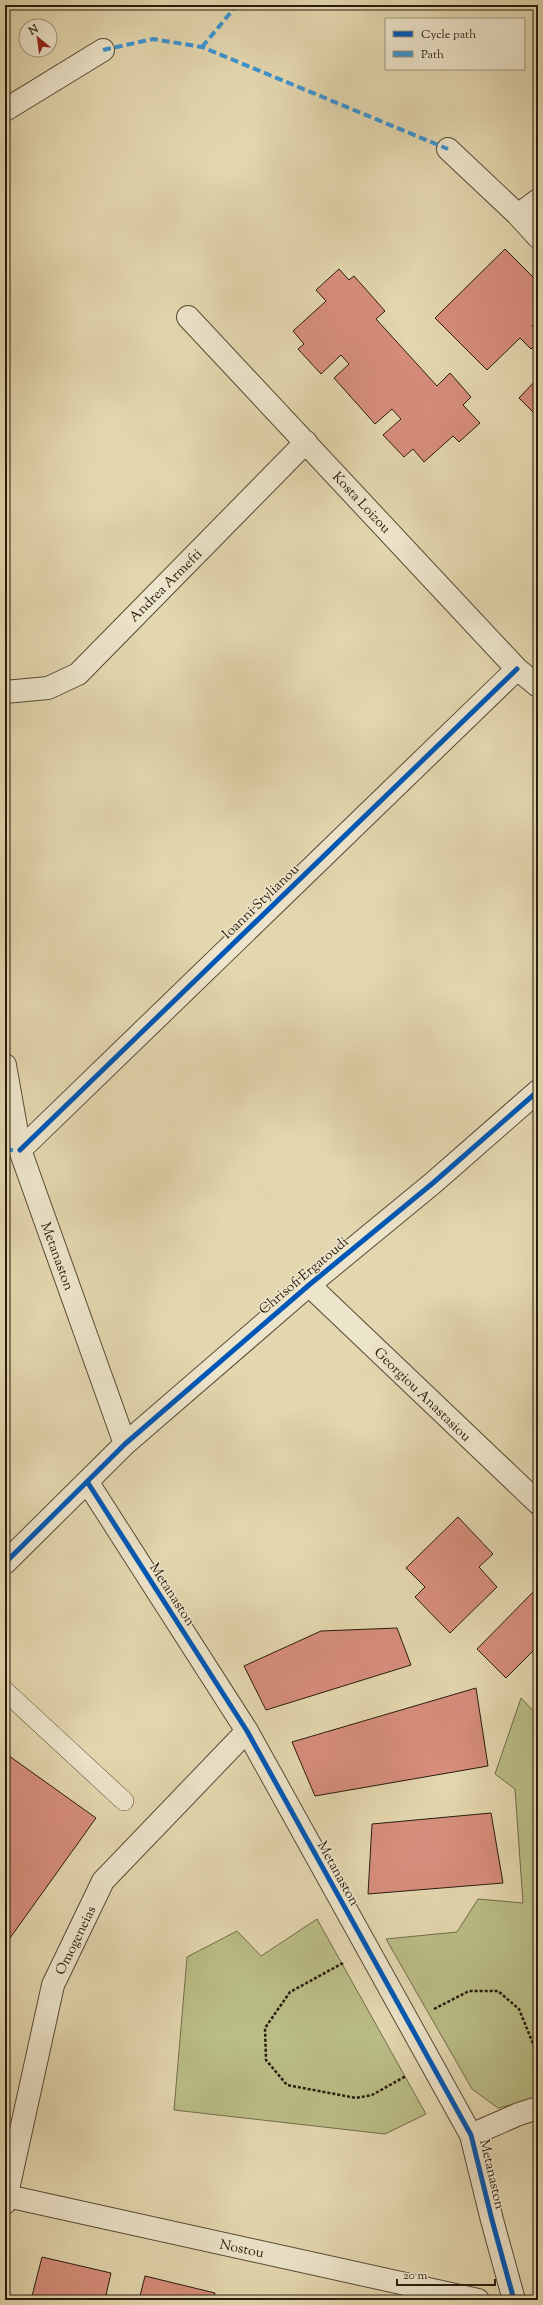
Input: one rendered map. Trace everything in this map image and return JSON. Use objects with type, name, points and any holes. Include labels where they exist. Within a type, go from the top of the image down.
[{"type":"street","points":[[5,110],[103,50]]},
{"type":"street","points":[[448,149],[518,215],[538,237]]},
{"type":"street","points":[[518,215],[538,200]]},
{"type":"street","name":"Kosta Loizou","points":[[188,317],[517,669],[538,686]]},
{"type":"street","name":"Andrea Armefti","points":[[5,692],[48,688],[78,674],[306,442]]},
{"type":"street","name":"Ioanni Stylianou","points":[[20,1150],[517,669]]},
{"type":"street","name":"Metanaston","points":[[5,1065],[20,1150],[125,1444]]},
{"type":"street","name":"Chrisofi Ergatoudi","points":[[5,1563],[125,1444],[309,1285],[536,1095]]},
{"type":"street","name":"Georgiou Anastasiou","points":[[309,1285],[538,1503]]},
{"type":"street","name":"Metanaston","points":[[88,1482],[247,1731],[366,1948],[472,2135],[492,2220],[514,2300]]},
{"type":"street","name":"Omogeneias","points":[[6,2199],[53,1985],[103,1881],[247,1731]]},
{"type":"street","points":[[472,2135],[519,2114],[538,2108]]},
{"type":"street","name":"Nostou","points":[[6,2199],[478,2300]]},
{"type":"lane","points":[[5,1691],[124,1801]]},
{"type":"path","points":[[366,1948],[349,1960],[290,1992],[265,2028],[266,2060],[287,2085],[356,2098],[372,2095],[431,2062]]},
{"type":"path","points":[[410,2025],[428,2012],[469,1992],[498,1991],[518,2009],[538,2056]]},
{"type":"green space","points":[[521,1698],[538,1716],[538,2098],[498,2108],[472,2089],[386,1939],[457,1932],[478,1899],[523,1903],[515,1789],[495,1774]]},
{"type":"green space","points":[[317,1919],[426,2114],[385,2134],[174,2110],[187,1957],[237,1931],[261,1956]]},
{"type":"building","points":[[5,47],[10,81],[5,82]]},
{"type":"building","points":[[505,249],[538,282],[538,320],[532,326],[538,332],[538,342],[531,349],[520,338],[487,370],[435,318]]},
{"type":"building","points":[[339,269],[349,280],[354,276],[385,311],[376,319],[437,386],[450,373],[471,397],[463,405],[480,423],[459,442],[453,436],[424,462],[413,449],[404,457],[383,435],[401,419],[392,409],[375,424],[334,378],[349,364],[341,355],[321,374],[298,349],[304,344],[293,331],[326,301],[316,290]]},
{"type":"building","points":[[538,378],[538,417],[519,398]]},
{"type":"building","points":[[538,1462],[538,1473],[533,1468]]},
{"type":"building","points":[[458,1517],[493,1554],[479,1567],[497,1587],[450,1633],[415,1597],[425,1587],[406,1568]]},
{"type":"building","points":[[538,1587],[538,1646],[506,1678],[477,1649]]},
{"type":"building","points":[[397,1628],[411,1665],[266,1710],[244,1666],[321,1631]]},
{"type":"building","points":[[476,1688],[488,1766],[315,1796],[292,1742]]},
{"type":"building","points":[[5,1753],[96,1818],[5,1945]]},
{"type":"building","points":[[491,1813],[503,1883],[368,1894],[372,1824]]},
{"type":"building","points":[[42,2257],[111,2273],[105,2300],[31,2300]]},
{"type":"building","points":[[145,2276],[215,2293],[213,2300],[139,2300]]},
{"type":"marked path","points":[[202,47],[237,5]]},
{"type":"marked path","points":[[103,50],[153,39],[202,47],[448,149]]},
{"type":"marked path","points":[[5,1150],[20,1150]]},
{"type":"cycle path","points":[[20,1150],[517,669]]},
{"type":"cycle path","points":[[5,1563],[125,1444],[309,1285],[433,1183],[538,1091]]},
{"type":"cycle path","points":[[88,1483],[247,1731],[471,2135],[514,2300]]}]
